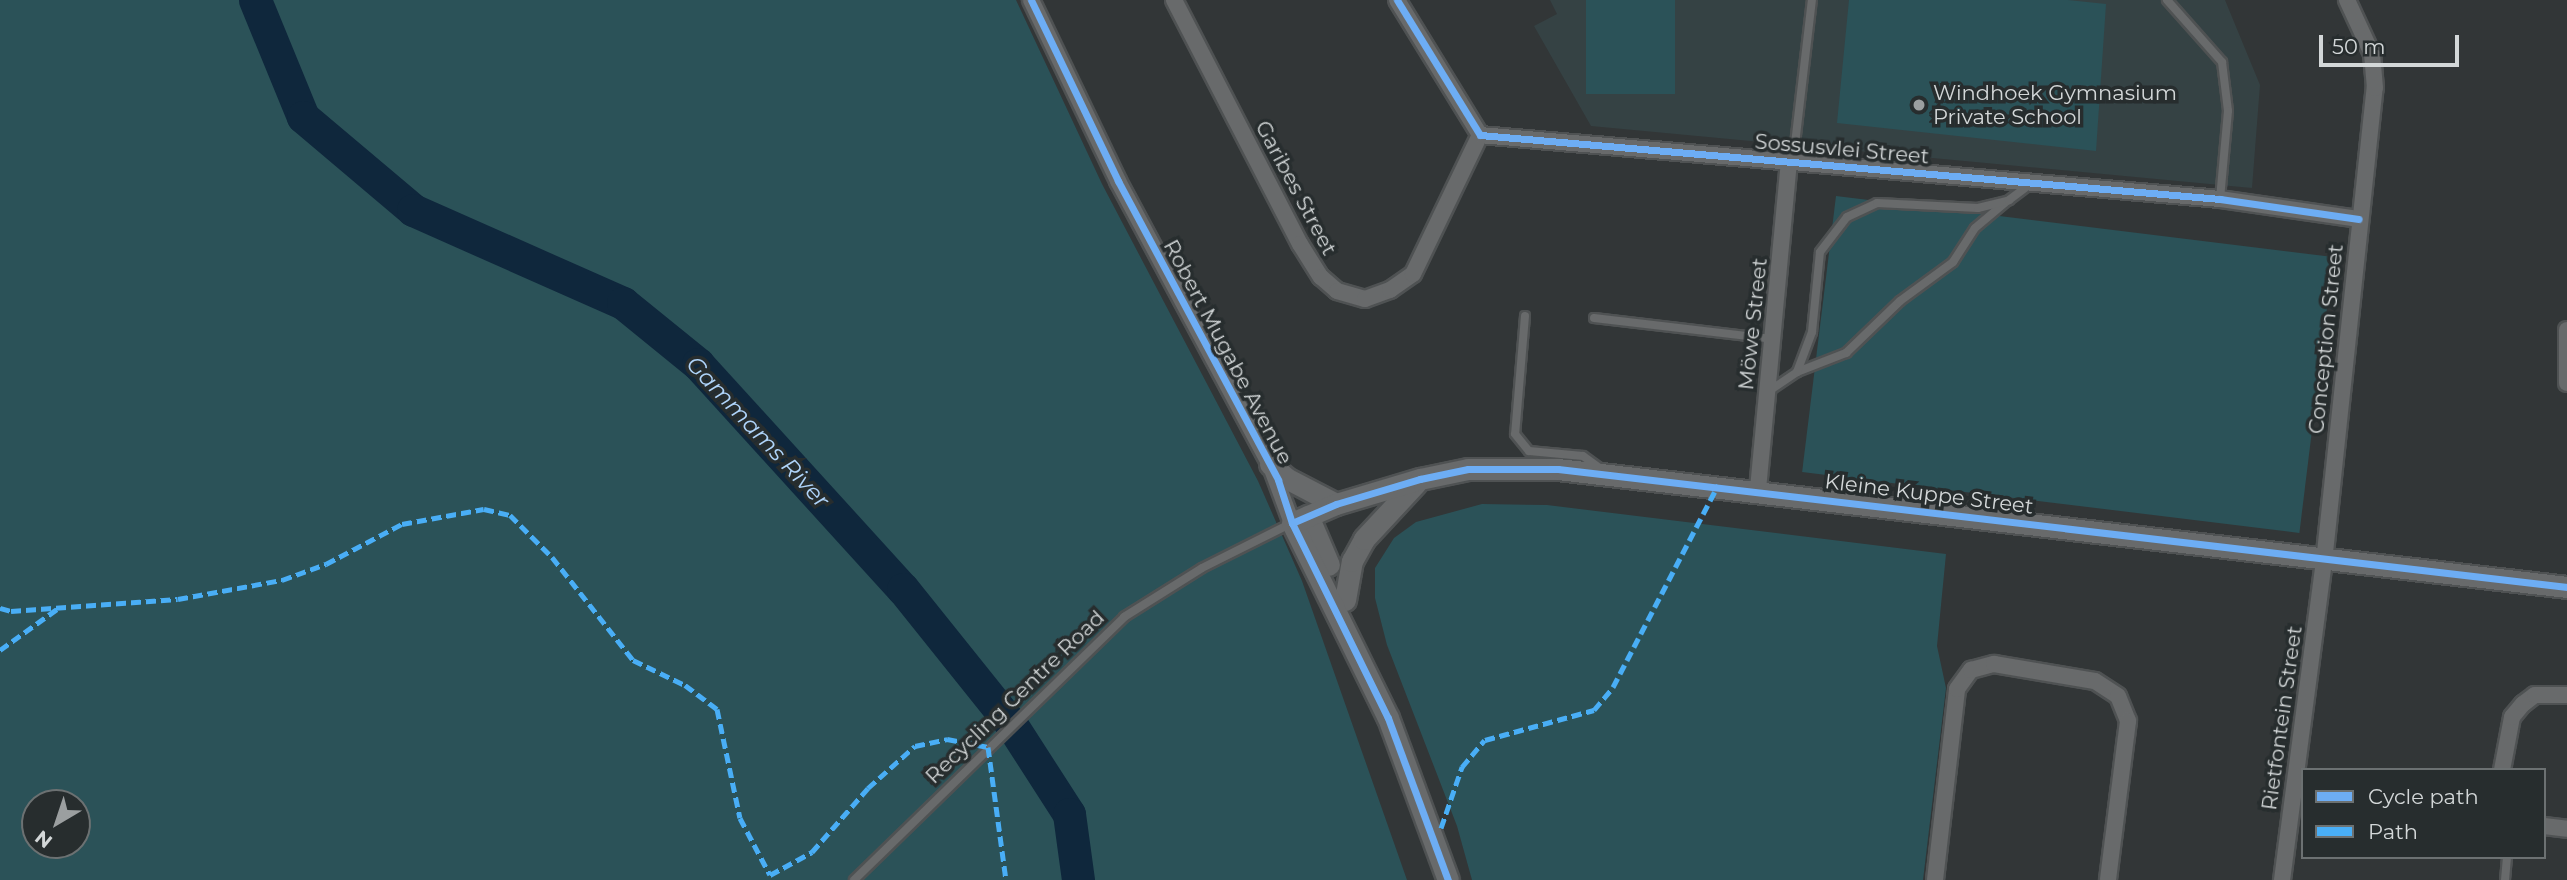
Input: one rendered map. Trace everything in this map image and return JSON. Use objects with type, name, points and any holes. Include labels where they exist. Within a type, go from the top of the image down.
[{"type":"street","name":"Robert Mugabe Avenue","points":[[1031,0],[1124,193],[1345,600],[1390,695],[1460,880]]},
{"type":"street","name":"Garibes Street","points":[[1174,0],[1300,244],[1321,277],[1337,291],[1366,299],[1390,290],[1413,274],[1480,135]]},
{"type":"street","points":[[1396,0],[1480,135]]},
{"type":"street","name":"Conception Street","points":[[2324,562],[2376,76],[2372,54],[2347,0]]},
{"type":"street","name":"Sossusvlei Street","points":[[1480,135],[2220,198],[2359,219]]},
{"type":"street","name":"Möwe Street","points":[[1758,489],[1789,162]]},
{"type":"street","points":[[2567,330],[2567,383]]},
{"type":"street","name":"Kleine Kuppe Street","points":[[1300,519],[1336,504],[1420,479],[1504,467],[1758,489],[2324,562],[2567,587]]},
{"type":"street","points":[[1274,472],[1336,504]]},
{"type":"street","points":[[1345,600],[1352,561],[1364,539],[1420,479]]},
{"type":"street","name":"Robert Mugabe Avenue","points":[[1300,519],[1388,718],[1448,880]]},
{"type":"street","name":"Rietfontein Street","points":[[2301,768],[2324,562]]},
{"type":"street","points":[[1935,880],[1957,690],[1971,670],[1994,664],[2095,681],[2118,696],[2128,721],[2108,880]]},
{"type":"street","points":[[2502,768],[2512,717],[2523,704],[2535,695],[2567,695]]},
{"type":"street","name":"Rietfontein Street","points":[[2281,880],[2301,768]]},
{"type":"street","points":[[2546,826],[2567,829]]},
{"type":"lane","points":[[1789,162],[1796,144],[1812,0]]},
{"type":"lane","points":[[2167,0],[2222,62],[2228,111],[2220,198]]},
{"type":"lane","points":[[1767,392],[1797,372],[1846,354],[1900,301],[1953,262],[1975,229],[2031,183]]},
{"type":"lane","points":[[1797,372],[1812,332],[1820,252],[1847,217],[1877,203],[1978,208],[2009,200]]},
{"type":"lane","points":[[1525,316],[1515,434],[1529,451],[1583,456],[1598,463],[1605,474]]},
{"type":"lane","points":[[1594,318],[1772,339]]},
{"type":"lane","name":"Recycling Centre Road","points":[[854,880],[1124,617],[1202,568],[1300,519]]},
{"type":"lane","points":[[2505,880],[2507,859]]},
{"type":"shaded area","points":[[0,0],[1016,0],[1102,184],[1258,481],[1302,581],[1407,880],[0,880]]},
{"type":"shaded area","name":"Windhoek Gymnasium Private School","points":[[1550,0],[2225,0],[2260,85],[2252,188],[1591,126],[1534,26],[1557,14]]},
{"type":"shaded area","points":[[1586,0],[1675,0],[1675,94],[1586,94]]},
{"type":"shaded area","points":[[1849,0],[2068,0],[2106,4],[2096,151],[1837,123]]},
{"type":"shaded area","points":[[1836,196],[2333,257],[2299,533],[1802,472]]},
{"type":"shaded area","points":[[1482,504],[1547,505],[1946,554],[1937,646],[1946,688],[1923,880],[1472,880],[1457,826],[1387,645],[1375,598],[1375,568],[1394,538],[1416,522]]},
{"type":"waterway","name":"Gammams River","points":[[255,0],[303,117],[413,210],[623,303],[698,364],[903,589],[1011,724],[1069,814],[1078,880]]},
{"type":"marked path","points":[[1441,828],[1462,767],[1485,740],[1594,710],[1613,687],[1718,485]]},
{"type":"marked path","points":[[0,608],[11,611],[178,599],[282,580],[326,564],[402,524],[484,509],[510,515],[552,557],[633,660],[685,685],[717,709],[740,818],[770,875],[812,852],[868,788],[915,746],[947,739],[988,747],[1006,880]]},
{"type":"marked path","points":[[0,650],[57,609]]},
{"type":"cycle path","points":[[1031,0],[1118,181],[1278,480],[1292,523],[1388,718],[1448,880]]},
{"type":"cycle path","points":[[1397,0],[1480,135],[2220,199],[2359,219]]},
{"type":"cycle path","points":[[1292,523],[1336,504],[1420,479],[1468,469],[1558,469],[2567,587]]},
{"type":"place","name":"Windhoek Gymnasium Private School","points":[[1919,105]]}]
